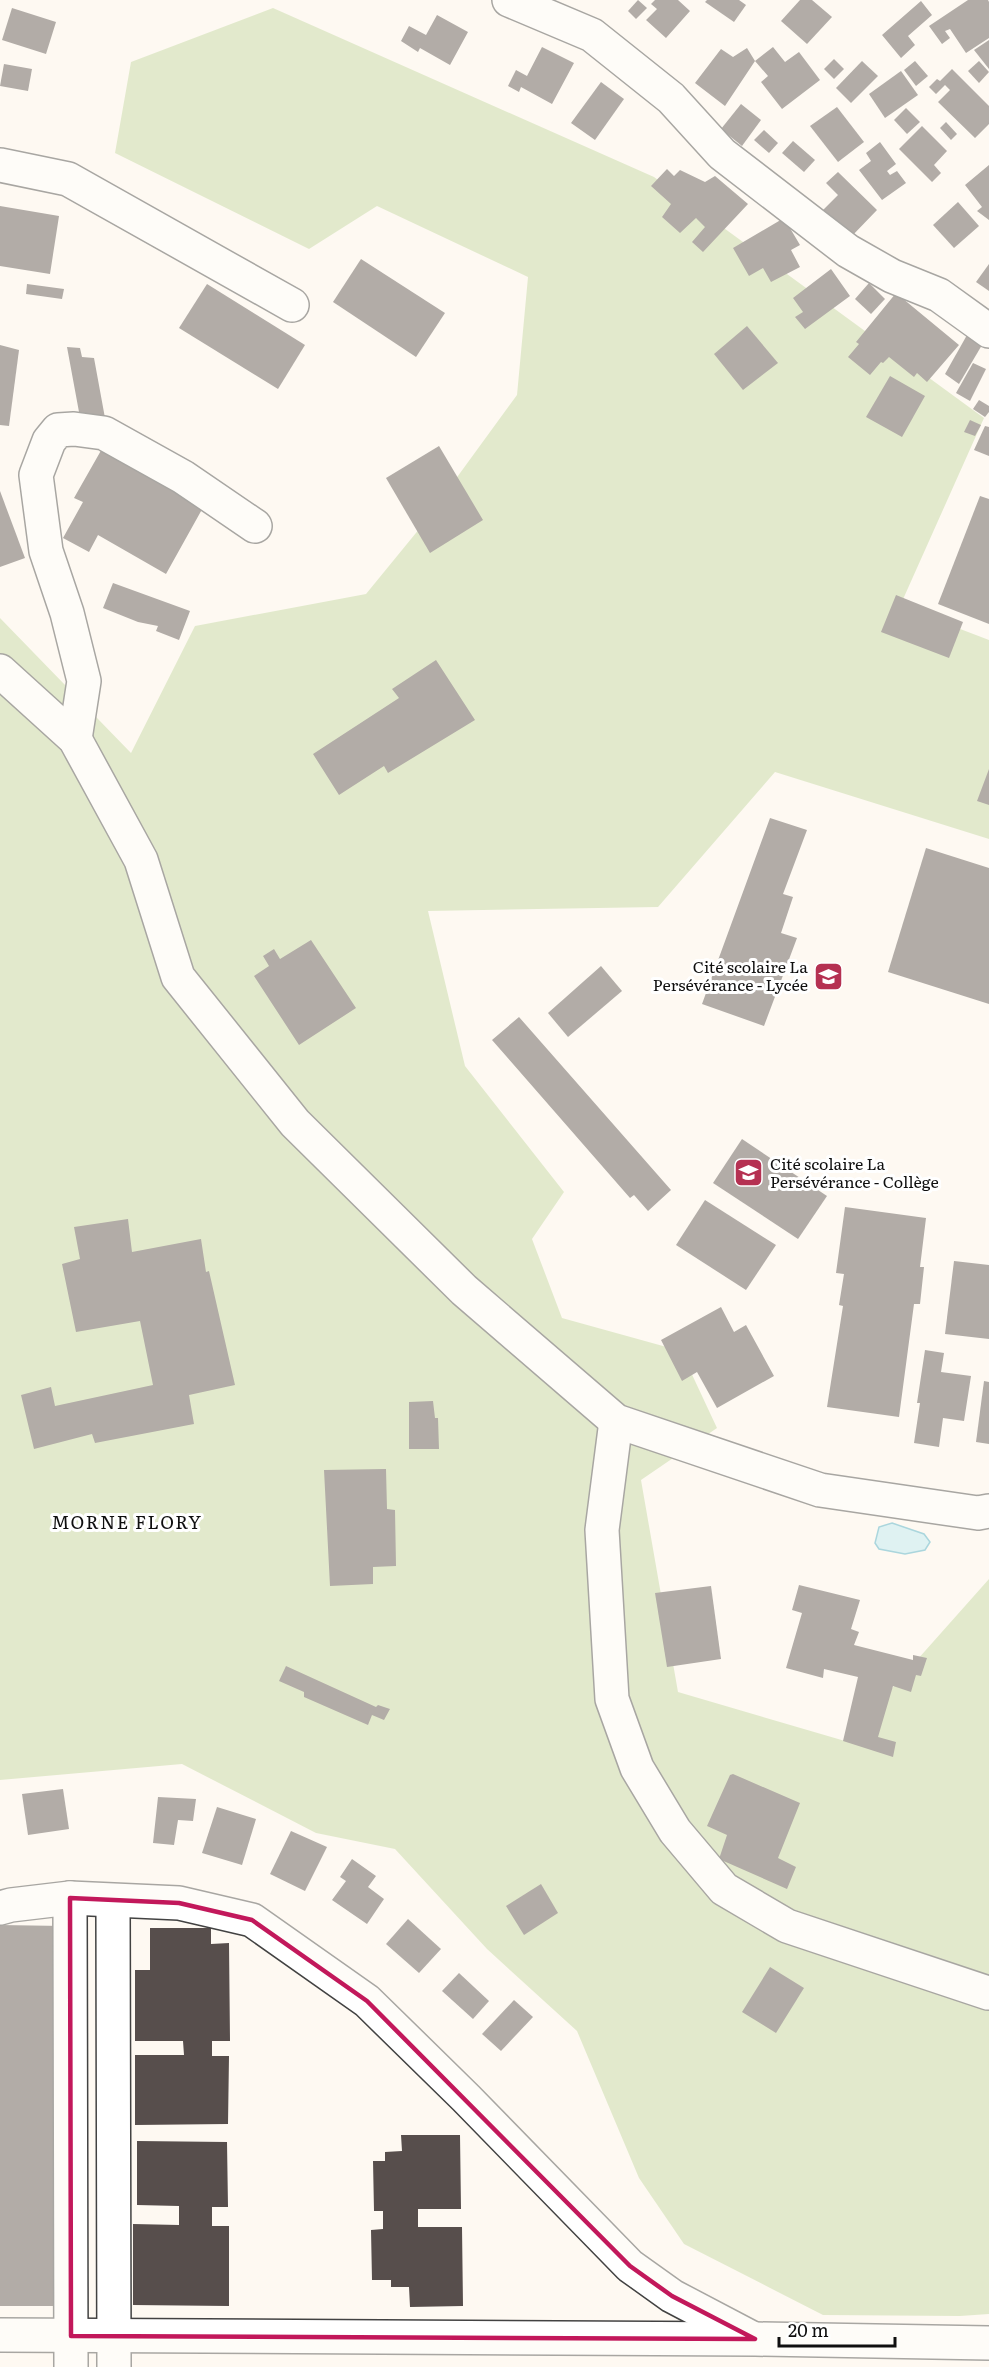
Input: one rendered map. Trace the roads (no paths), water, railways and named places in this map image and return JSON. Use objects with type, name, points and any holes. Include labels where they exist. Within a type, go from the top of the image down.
[{"type":"street","points":[[509,0],[591,35],[671,98],[722,154],[848,251],[892,276],[939,294],[989,331]]},
{"type":"street","points":[[0,165],[68,179],[292,306]]},
{"type":"street","points":[[75,739],[84,681],[67,613],[46,551],[36,475],[49,441],[58,430],[88,430],[104,433],[183,477],[255,526]]},
{"type":"street","points":[[0,671],[75,739],[141,860],[178,977],[295,1123],[464,1290],[616,1421],[820,1490],[978,1513],[989,1511]]},
{"type":"street","points":[[616,1421],[602,1530],[612,1699],[637,1768],[675,1832],[724,1889],[787,1926],[988,1993]]},
{"type":"street","points":[[70,1898],[71,2351]]},
{"type":"street","points":[[0,1908],[70,1898],[113,1902],[179,1903],[252,1920],[367,2001],[466,2098],[630,2266],[672,2296],[755,2339]]},
{"type":"street","points":[[113,1902],[114,2352]]},
{"type":"street","points":[[0,2335],[71,2351],[114,2352],[755,2339],[989,2343]]},
{"type":"water","points":[[892,1523],[924,1534],[930,1542],[925,1550],[905,1554],[879,1549],[875,1543],[879,1527]]},
{"type":"place","name":"Cité scolaire La Persévérance - Lycée","points":[[829,976]]},
{"type":"place","name":"Cité scolaire La Persévérance - Collège","points":[[749,1173]]},
{"type":"district","name":"MORNE FLORY","points":[[127,1523]]}]
